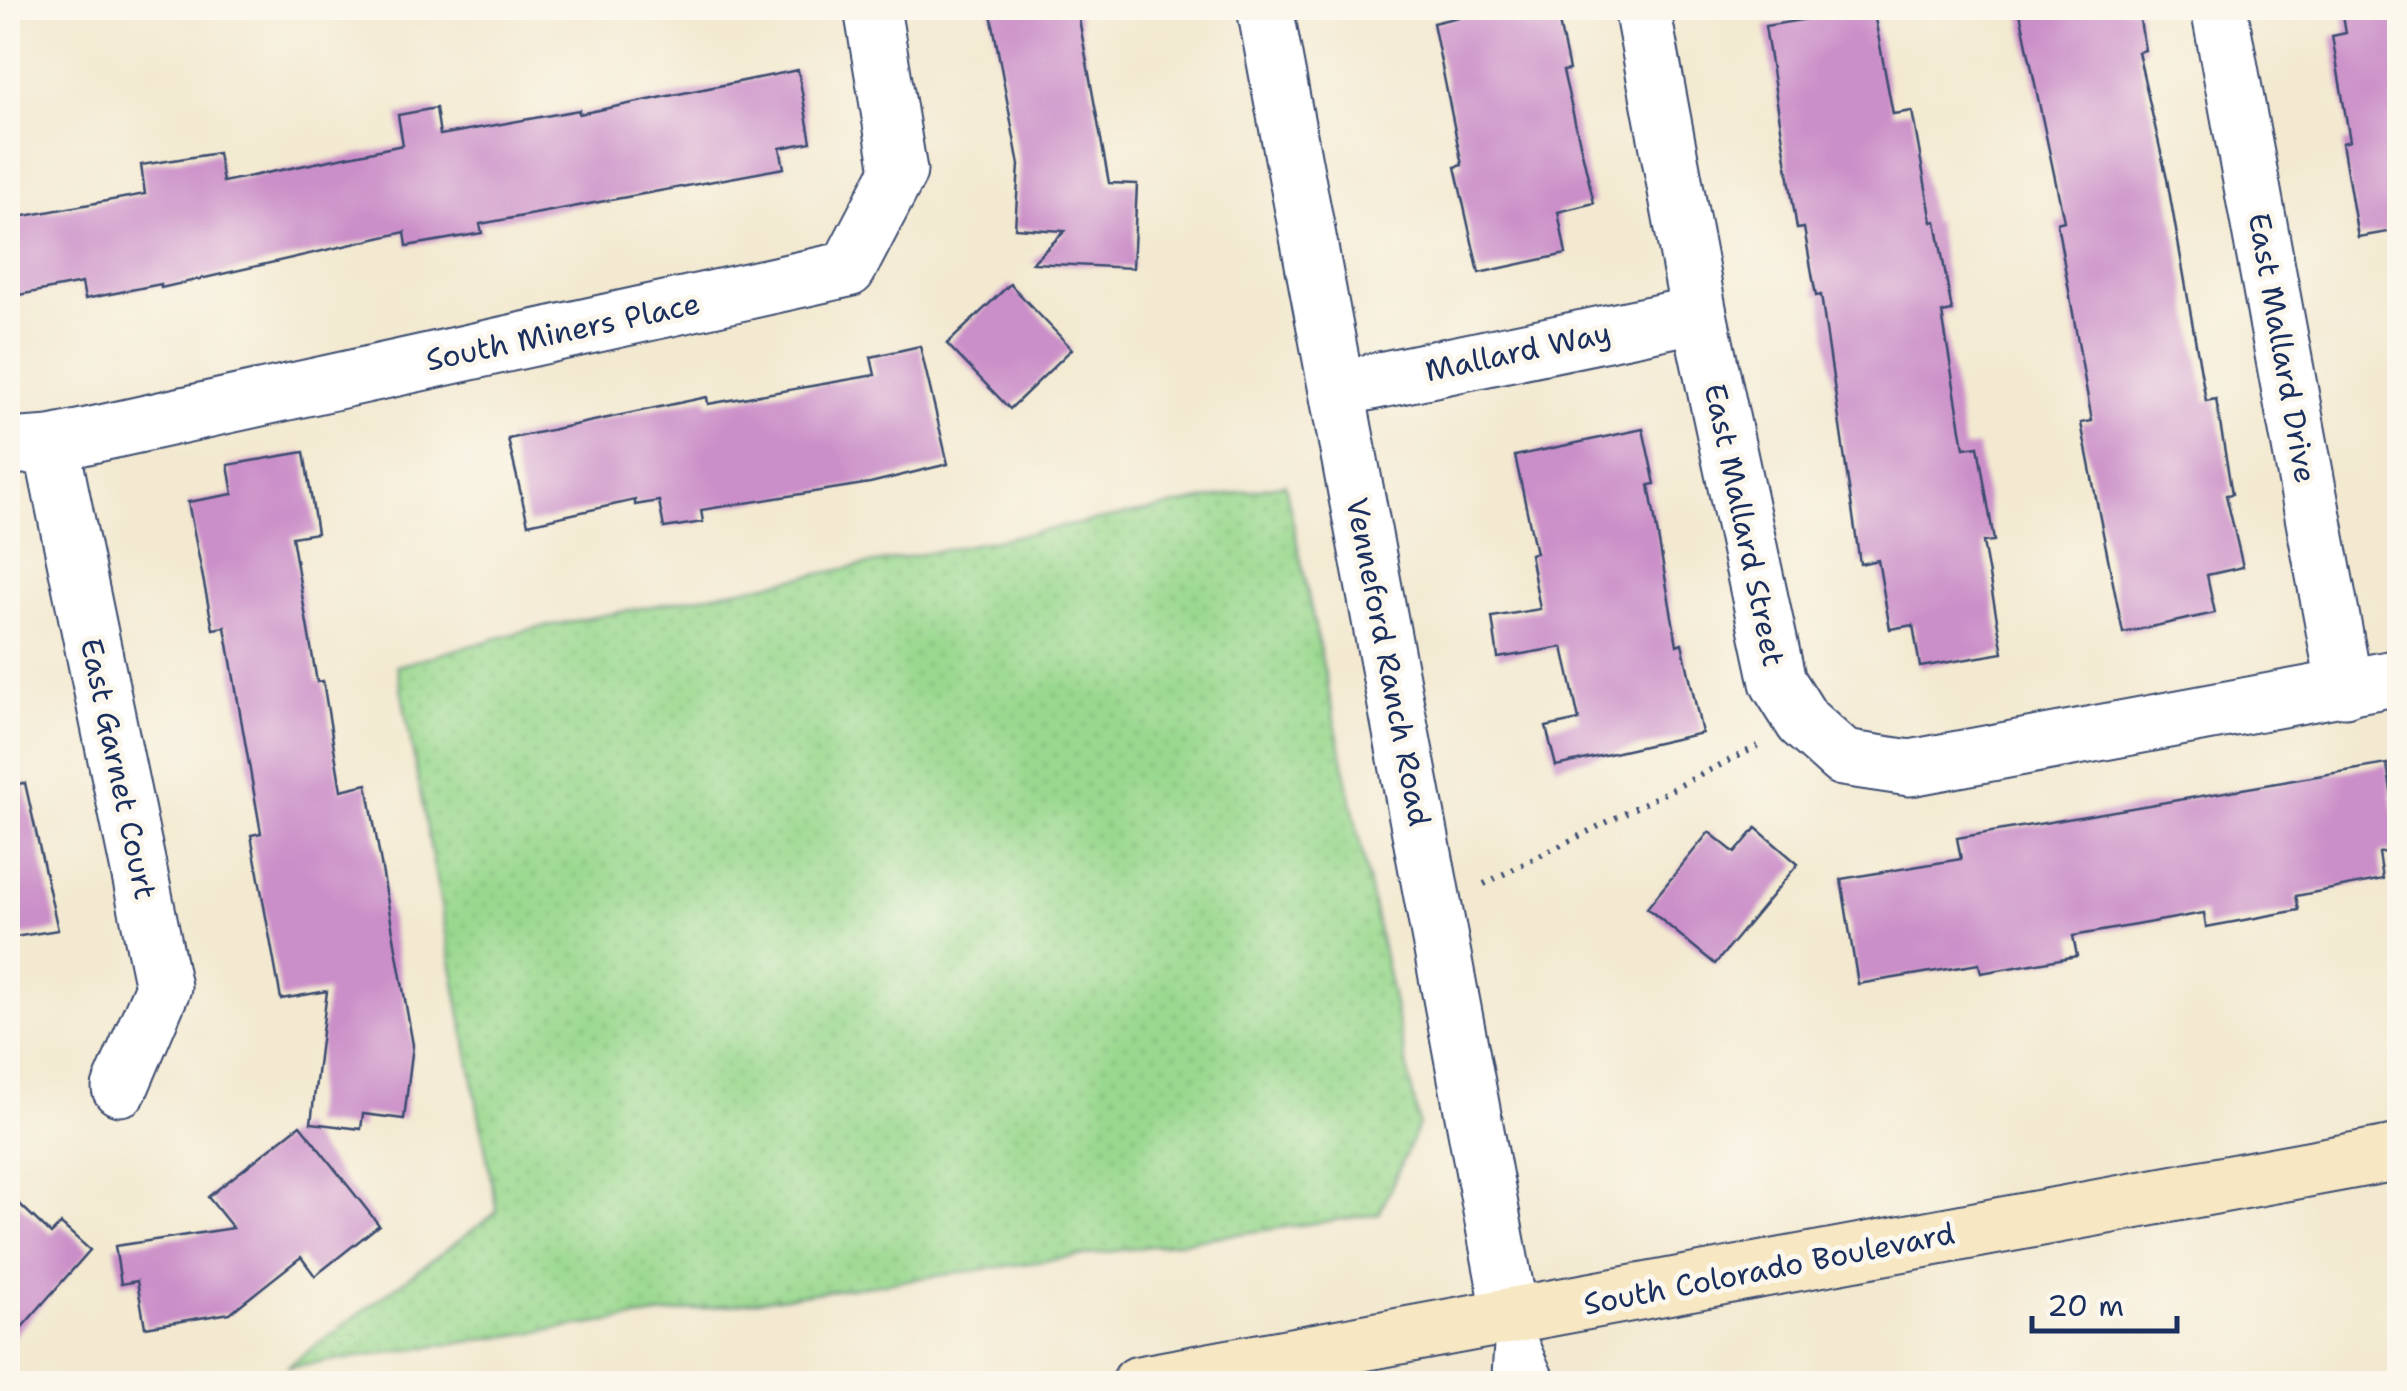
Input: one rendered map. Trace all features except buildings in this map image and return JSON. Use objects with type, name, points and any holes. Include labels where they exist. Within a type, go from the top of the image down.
[{"type":"main road","name":"South Colorado Boulevard","points":[[1139,1384],[2400,1152]]},
{"type":"street","name":"South Miners Place","points":[[29,446],[848,269],[899,171],[872,8]]},
{"type":"street","name":"Venneford Ranch Road","points":[[1266,8],[1511,1317]]},
{"type":"street","name":"East Mallard Street","points":[[1642,8],[1700,314],[1778,682],[1804,722],[1843,758],[1910,768],[2400,677]]},
{"type":"street","name":"East Mallard Drive","points":[[2220,8],[2345,689]]},
{"type":"street","name":"Mallard Way","points":[[1337,389],[1700,314]]},
{"type":"street","name":"East Garnet Court","points":[[29,446],[163,987],[120,1088]]},
{"type":"lane","points":[[1506,1384],[1511,1317]]},
{"type":"lane","points":[[1511,1317],[1541,1384]]},
{"type":"path","points":[[1432,897],[1483,884],[1804,722]]},
{"type":"green space","points":[[1285,484],[1419,1124],[1379,1214],[287,1367],[497,1212],[397,666],[527,630]]}]
